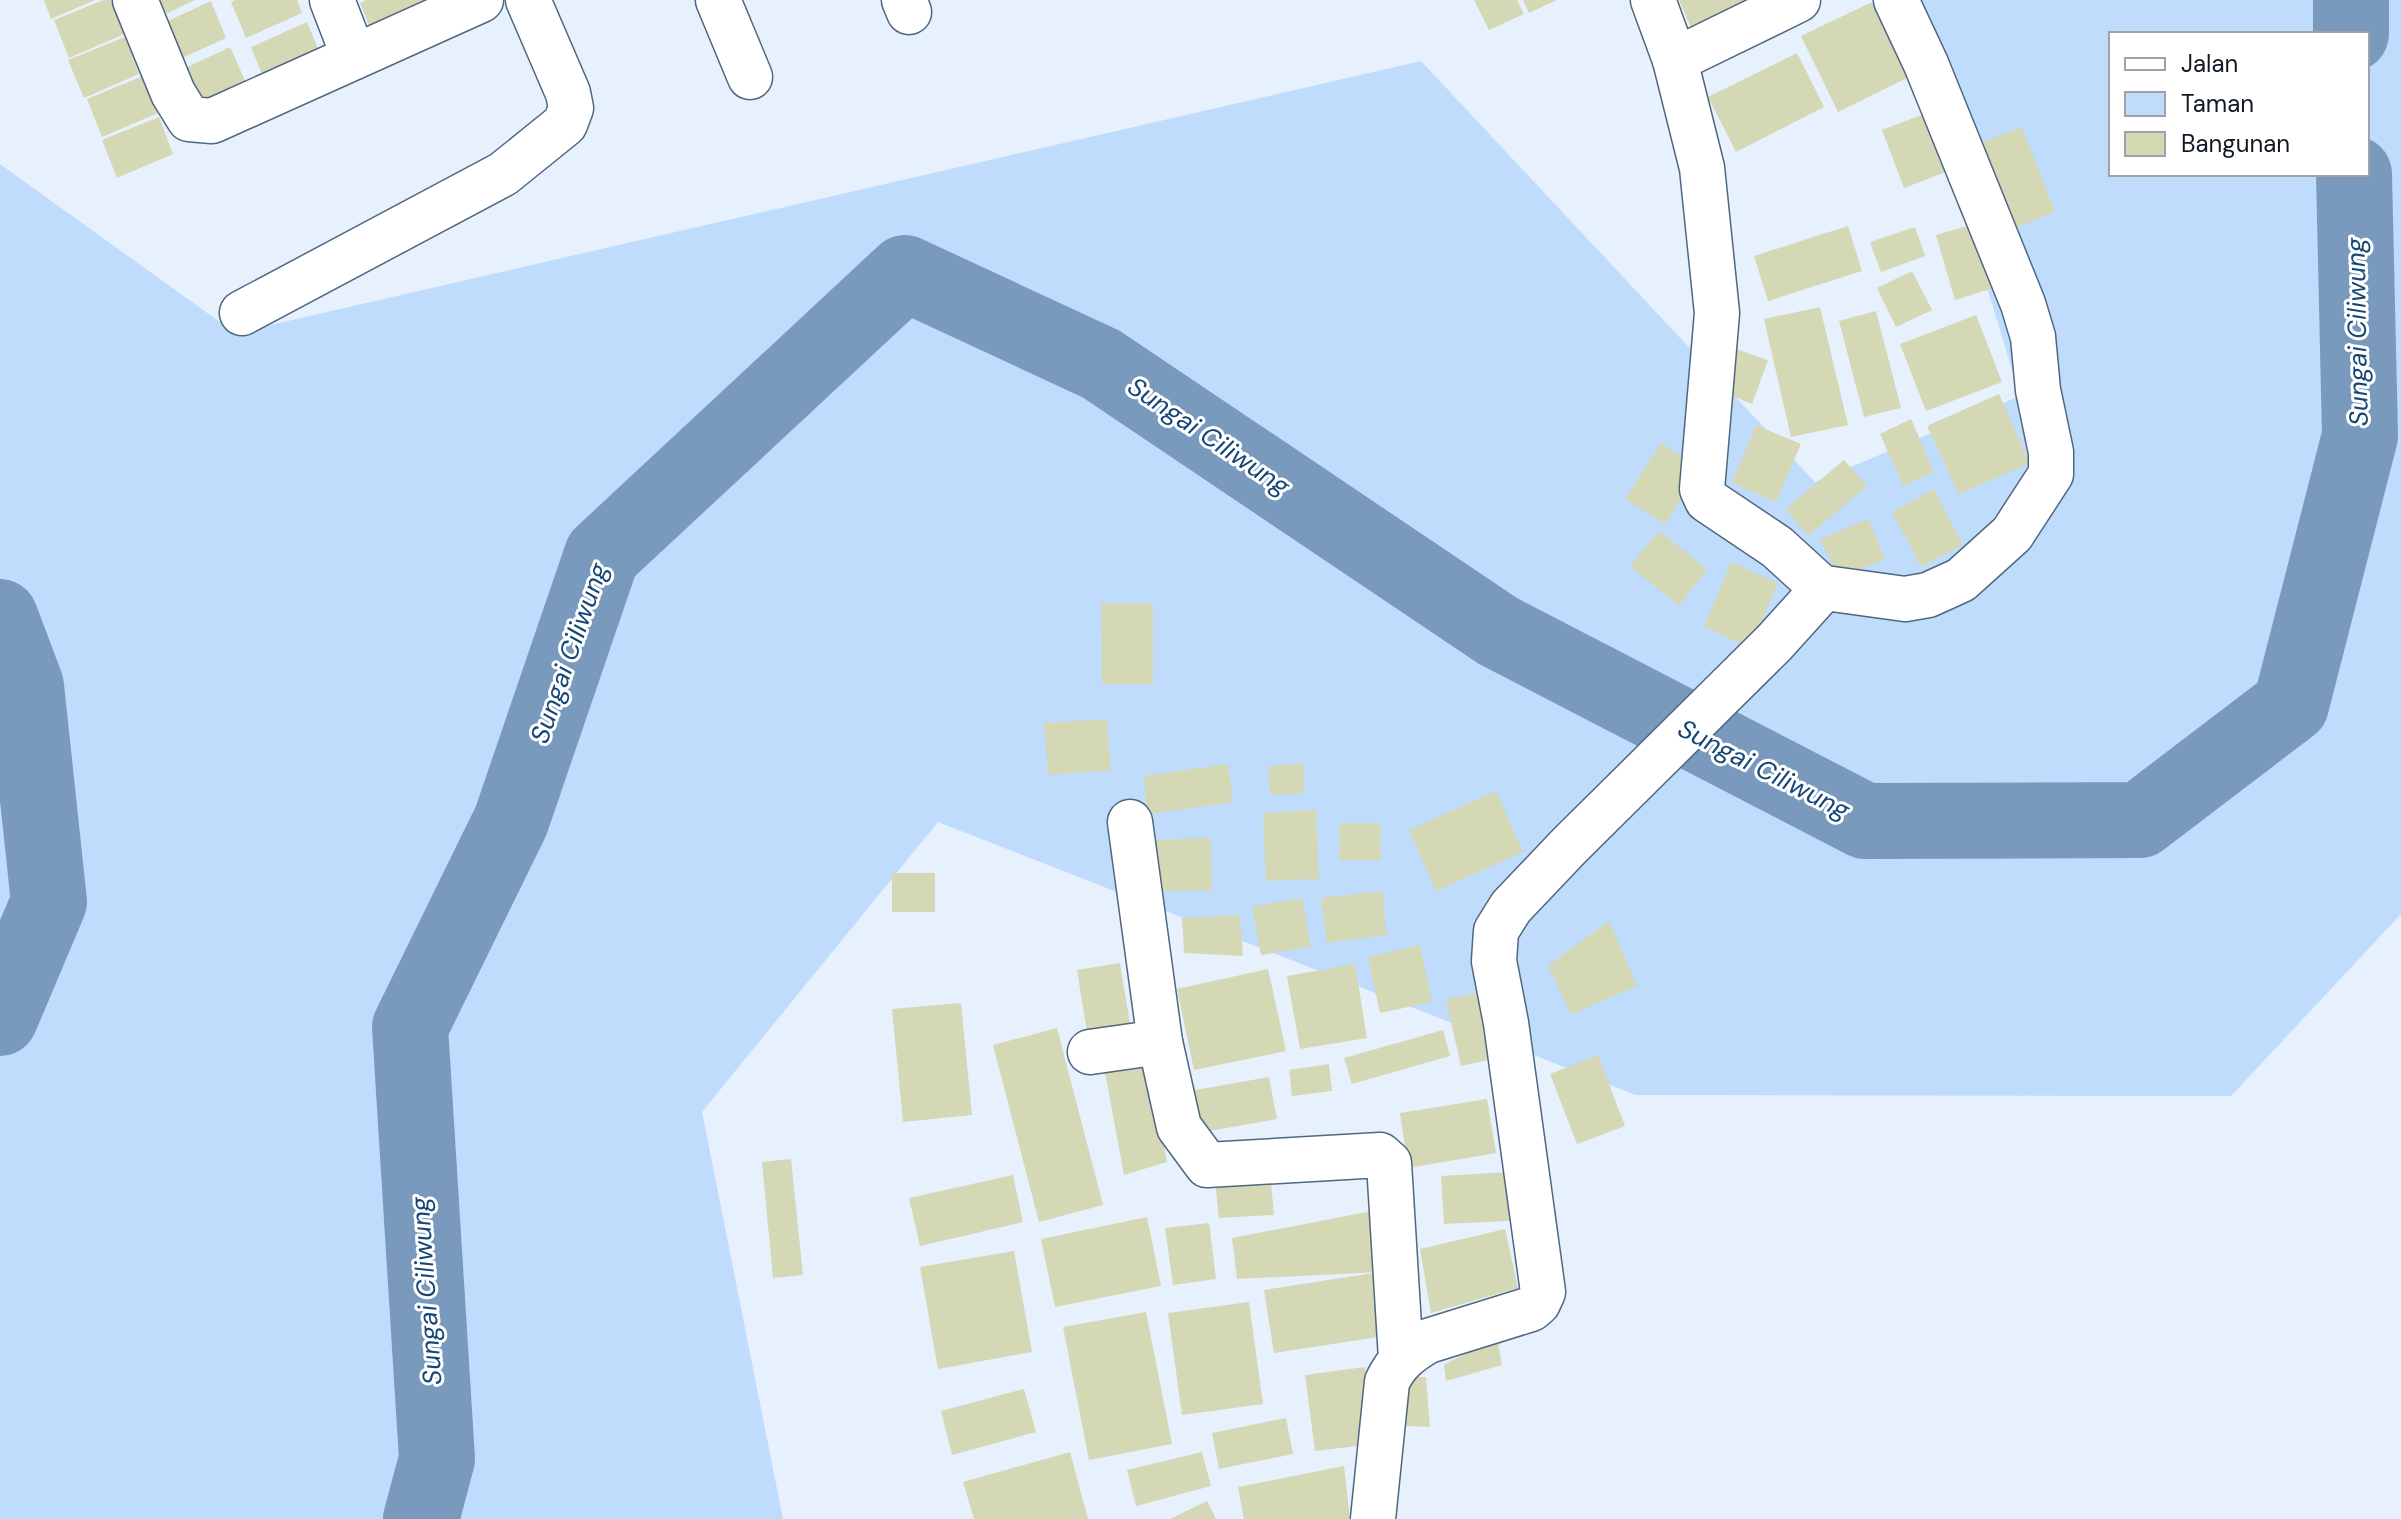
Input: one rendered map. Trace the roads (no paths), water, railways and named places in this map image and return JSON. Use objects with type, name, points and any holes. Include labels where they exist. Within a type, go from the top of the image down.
[{"type":"street","points":[[135,0],[173,93],[189,119],[212,121],[481,0]]},
{"type":"street","points":[[332,0],[354,57]]},
{"type":"street","points":[[242,313],[503,174],[565,124],[571,108],[568,93],[528,0]]},
{"type":"street","points":[[718,0],[750,77]]},
{"type":"street","points":[[1653,0],[1675,60],[1702,168],[1717,313],[1702,489],[1707,500],[1777,547],[1823,589],[1905,599],[1942,590],[1972,571],[2012,534],[2051,474],[2051,452],[2038,390],[2033,337],[2020,294],[1926,64],[1896,0]]},
{"type":"street","points":[[1675,60],[1798,0]]},
{"type":"street","points":[[1373,1519],[1387,1382],[1401,1359],[1428,1341],[1531,1309],[1543,1292],[1506,1023],[1497,983],[1496,931],[1511,907],[1569,846],[1823,589]]},
{"type":"street","points":[[1130,822],[1160,1042],[1179,1127],[1207,1165],[1380,1155],[1389,1163],[1401,1359]]},
{"type":"street","points":[[1090,1052],[1160,1042]]},
{"type":"waterway","name":"Sungai Ciliwung","points":[[2351,0],[2351,32]]},
{"type":"waterway","name":"Sungai Ciliwung","points":[[421,1519],[437,1459],[410,1027],[511,821],[602,555],[905,273],[1101,364],[1498,631],[1865,821],[2140,820],[2291,705],[2360,436],[2354,176]]},
{"type":"waterway","name":"Sungai Ciliwung","points":[[0,617],[26,686],[49,902],[0,1018]]}]
